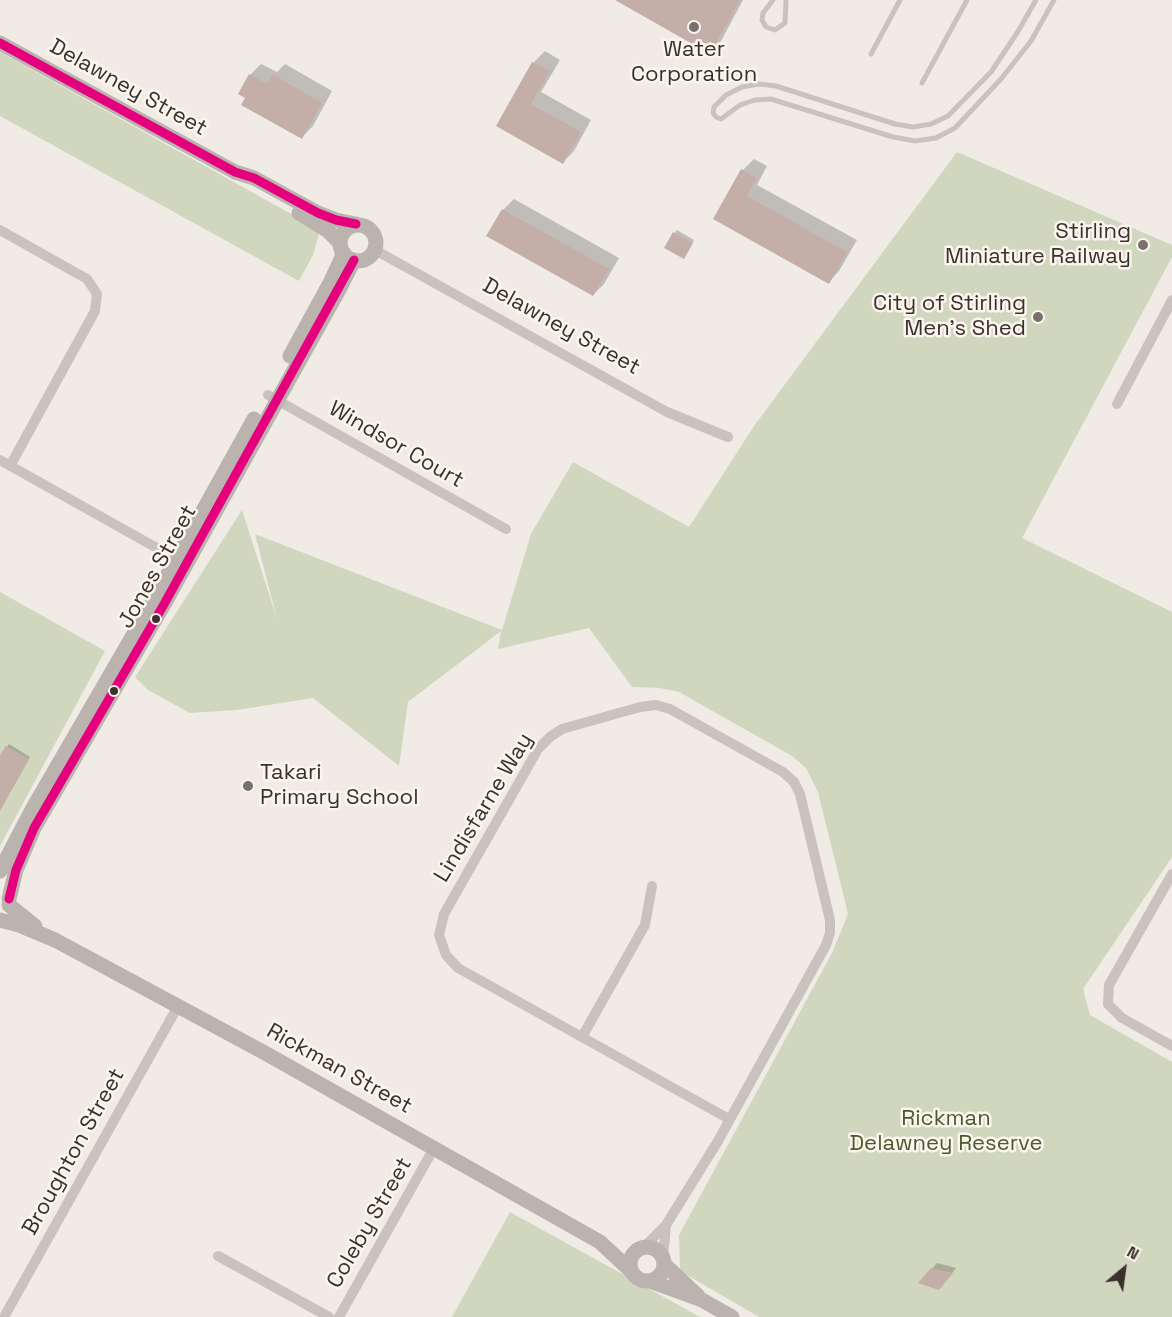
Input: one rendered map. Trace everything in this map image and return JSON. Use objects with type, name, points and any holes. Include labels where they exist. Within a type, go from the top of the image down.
[{"type":"street","name":"Delawney Street","points":[[0,43],[235,172],[254,178],[318,213],[336,220],[357,224]]},
{"type":"street","name":"Delawney Street","points":[[235,172],[248,185],[328,231],[346,252]]},
{"type":"street","points":[[346,252],[364,260],[375,250],[374,233],[370,228],[357,224]]},
{"type":"street","name":"Jones Street","points":[[6,897],[34,828],[72,765],[272,397],[336,296],[346,252],[343,233],[357,224]]},
{"type":"street","points":[[0,230],[87,279],[97,294],[95,311],[10,466]]},
{"type":"street","name":"Delawney Street","points":[[375,250],[667,412],[728,437]]},
{"type":"street","points":[[1118,404],[1172,300]]},
{"type":"street","name":"Windsor Court","points":[[272,397],[506,529]]},
{"type":"street","points":[[0,460],[181,561]]},
{"type":"street","name":"Jones Street","points":[[0,871],[33,808],[181,561]]},
{"type":"street","name":"Lindisfarne Way","points":[[640,1249],[666,1225],[718,1141],[826,945],[830,933],[830,920],[800,794],[794,782],[783,772],[670,709],[656,705],[640,707],[562,729],[538,749],[444,914],[439,935],[446,955],[458,968],[729,1119]]},
{"type":"street","points":[[1172,874],[1109,985],[1108,1004],[1122,1018],[1172,1046]]},
{"type":"street","points":[[582,1037],[645,925],[652,886]]},
{"type":"street","points":[[0,919],[7,911],[6,897]]},
{"type":"street","name":"Rickman Street","points":[[6,897],[54,940]]},
{"type":"street","name":"Rickman Street","points":[[0,919],[54,940],[178,1006],[600,1242],[622,1249],[640,1249]]},
{"type":"street","name":"Broughton Street","points":[[3,1317],[178,1006]]},
{"type":"street","name":"Coleby Street","points":[[339,1317],[434,1148]]},
{"type":"street","name":"Lindisfarne Way","points":[[663,1261],[666,1225]]},
{"type":"street","name":"Rickman Street","points":[[600,1242],[631,1271]]},
{"type":"street","points":[[702,1300],[663,1261],[655,1249],[640,1249],[631,1259],[631,1271],[639,1279],[702,1300],[732,1317]]},
{"type":"street","points":[[218,1256],[329,1317]]},
{"type":"street","points":[[650,1281],[660,1275],[663,1261]]},
{"type":"lane","points":[[773,0],[763,13],[762,20],[766,27],[775,30],[783,27],[786,20],[786,0]]},
{"type":"lane","points":[[871,54],[900,0]]},
{"type":"lane","points":[[922,83],[968,0]]},
{"type":"lane","points":[[1036,0],[991,72],[948,116],[931,124],[913,127],[895,124],[776,86],[759,84],[742,87],[726,95],[714,107],[714,115],[723,118],[740,105],[755,100],[771,99],[894,137],[915,141],[936,138],[955,128],[1001,79],[1031,41],[1054,0]]},
{"type":"green space","points":[[0,52],[320,230],[313,255],[299,281],[0,116]]},
{"type":"green space","name":"Rickman Delawney Reserve","points":[[957,152],[1172,245],[1172,257],[1022,538],[1172,612],[1172,857],[1083,989],[1090,1015],[1172,1062],[1172,1317],[759,1317],[680,1271],[679,1235],[832,953],[848,914],[818,792],[806,768],[792,756],[679,692],[660,688],[632,687],[589,628],[498,649],[501,631],[408,702],[399,766],[313,698],[237,710],[190,713],[148,690],[135,677],[242,510],[277,619],[255,534],[502,630],[531,534],[573,462],[689,527],[754,426]]},
{"type":"green space","points":[[0,592],[105,651],[0,846]]},
{"type":"green space","points":[[510,1212],[700,1317],[452,1317]]},
{"type":"building","name":"Water Corporation","points":[[615,0],[740,0],[710,54]]},
{"type":"building","points":[[532,62],[550,71],[531,104],[581,132],[563,164],[496,126]]},
{"type":"building","points":[[249,74],[267,84],[272,74],[322,103],[302,139],[241,105],[245,98],[238,94]]},
{"type":"building","points":[[741,169],[757,178],[747,196],[847,252],[829,284],[713,219]]},
{"type":"building","points":[[502,209],[609,269],[593,296],[486,236]]},
{"type":"building","points":[[673,232],[693,243],[684,259],[664,248]]},
{"type":"building","points":[[6,746],[29,759],[0,811],[0,755]]},
{"type":"building","points":[[931,1268],[953,1273],[939,1290],[918,1283]]},
{"type":"transit line","points":[[0,43],[235,172],[254,178],[318,213],[356,224]]},
{"type":"transit line","points":[[9,899],[16,870],[34,828],[163,606],[354,260]]},
{"type":"place","name":"Water Corporation","points":[[694,27]]},
{"type":"place","name":"Stirling Miniature Railway","points":[[1143,245]]},
{"type":"place","name":"City of Stirling Men's Shed","points":[[1038,317]]},
{"type":"place","name":"Takari Primary School","points":[[248,786]]}]
